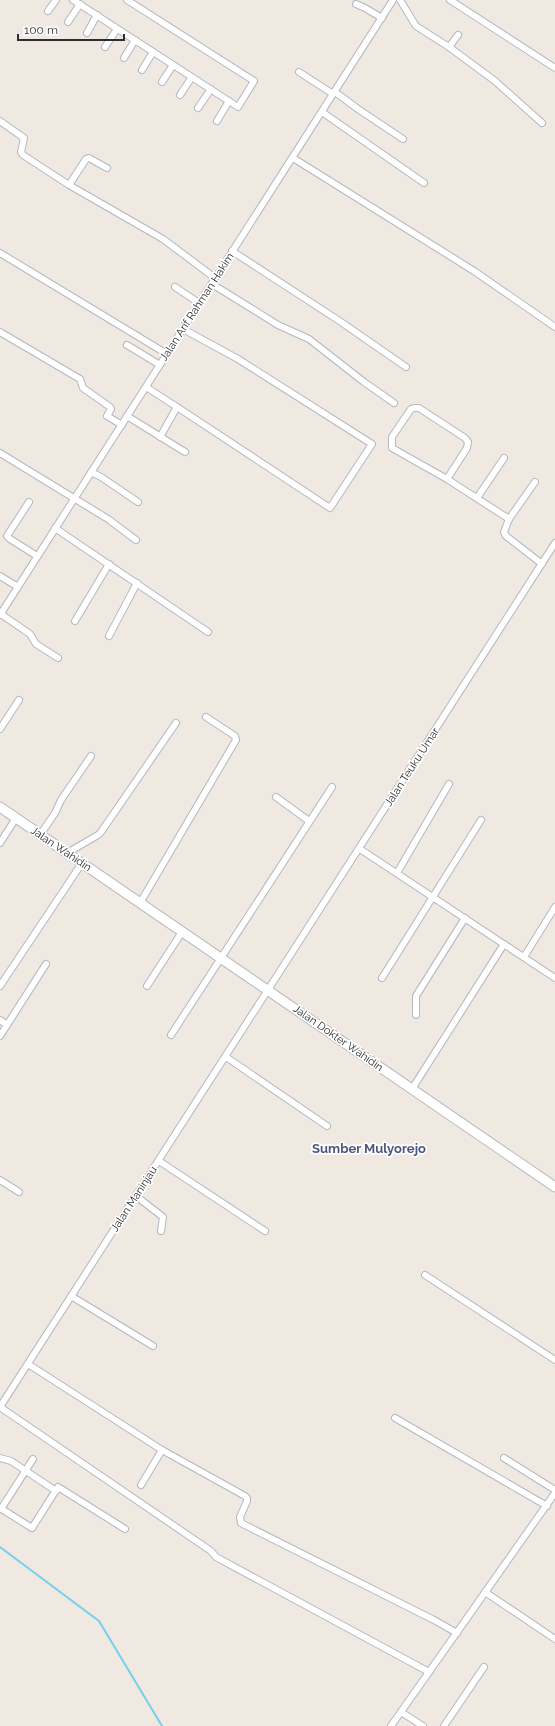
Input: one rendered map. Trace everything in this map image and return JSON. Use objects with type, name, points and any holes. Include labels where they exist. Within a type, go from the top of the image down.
[{"type":"street","points":[[48,11],[56,0]]},
{"type":"street","points":[[73,0],[238,107],[254,81],[127,0]]},
{"type":"street","points":[[400,0],[416,26],[449,47],[495,81],[542,123]]},
{"type":"street","points":[[450,0],[555,68]]},
{"type":"street","name":"Jalan Arif Rahman Hakim","points":[[0,614],[391,2]]},
{"type":"street","points":[[68,22],[80,4]]},
{"type":"street","points":[[356,4],[382,18]]},
{"type":"street","points":[[87,34],[97,16]]},
{"type":"street","points":[[105,47],[117,28]]},
{"type":"street","points":[[449,47],[458,35]]},
{"type":"street","points":[[124,58],[135,40]]},
{"type":"street","points":[[142,70],[153,52]]},
{"type":"street","points":[[162,82],[173,65]]},
{"type":"street","points":[[300,72],[403,139]]},
{"type":"street","points":[[180,95],[192,77]]},
{"type":"street","points":[[198,108],[211,89]]},
{"type":"street","points":[[217,121],[229,101]]},
{"type":"street","points":[[322,112],[424,183]]},
{"type":"street","points":[[0,121],[24,138],[21,152],[23,155],[69,185],[163,239],[215,278]]},
{"type":"street","points":[[69,185],[86,159],[89,158],[107,168]]},
{"type":"street","points":[[292,158],[474,271],[555,327]]},
{"type":"street","points":[[232,251],[341,322],[406,367]]},
{"type":"street","points":[[0,253],[167,354]]},
{"type":"street","points":[[212,284],[278,325],[309,340],[394,403]]},
{"type":"street","points":[[175,287],[199,303]]},
{"type":"street","points":[[146,387],[330,508],[372,444],[238,359],[183,329]]},
{"type":"street","points":[[0,332],[80,379],[83,388],[110,407],[111,409],[107,416],[122,425]]},
{"type":"street","points":[[127,345],[160,365]]},
{"type":"street","points":[[160,437],[177,407]]},
{"type":"street","points":[[447,479],[467,448],[468,442],[465,438],[418,408],[414,408],[392,437],[392,448],[447,479],[509,519]]},
{"type":"street","points":[[127,416],[184,452]]},
{"type":"street","points":[[0,453],[108,519],[136,540]]},
{"type":"street","points":[[477,498],[504,458]]},
{"type":"street","points":[[91,472],[102,477],[138,502]]},
{"type":"street","points":[[535,482],[509,519],[504,532],[506,536],[542,564]]},
{"type":"street","points":[[29,502],[7,536],[37,556]]},
{"type":"street","points":[[55,528],[208,632]]},
{"type":"street","name":"Jalan Teuku Umar","points":[[269,991],[555,543]]},
{"type":"street","points":[[75,621],[108,564]]},
{"type":"street","points":[[0,576],[18,587]]},
{"type":"street","points":[[109,636],[137,583]]},
{"type":"street","points":[[0,614],[30,634],[36,644],[58,658]]},
{"type":"street","points":[[0,729],[19,700]]},
{"type":"street","points":[[140,903],[236,740],[235,736],[206,717]]},
{"type":"street","points":[[67,853],[98,836],[176,723]]},
{"type":"street","points":[[40,835],[55,813],[61,800],[91,756]]},
{"type":"street","points":[[397,873],[449,784]]},
{"type":"street","points":[[171,1035],[220,957],[332,787]]},
{"type":"street","points":[[276,797],[309,822]]},
{"type":"street","name":"Jalan Wahidin","points":[[0,807],[121,890]]},
{"type":"street","points":[[0,843],[16,818]]},
{"type":"street","points":[[382,978],[481,820]]},
{"type":"street","points":[[360,849],[555,978]]},
{"type":"street","points":[[0,986],[82,863]]},
{"type":"street","name":"Jalan Dokter Wahidin","points":[[121,890],[555,1188]]},
{"type":"street","points":[[524,958],[555,907]]},
{"type":"street","points":[[416,1015],[416,996],[465,918]]},
{"type":"street","points":[[148,986],[182,932]]},
{"type":"street","points":[[412,1089],[504,944]]},
{"type":"street","points":[[0,1036],[46,964]]},
{"type":"street","name":"Jalan Maninjau","points":[[0,1407],[269,991]]},
{"type":"street","points":[[0,1020],[7,1025]]},
{"type":"street","points":[[226,1057],[327,1126]]},
{"type":"street","points":[[158,1161],[266,1231]]},
{"type":"street","points":[[0,1180],[19,1192]]},
{"type":"street","points":[[136,1196],[163,1217],[162,1231]]},
{"type":"street","points":[[425,1275],[555,1360]]},
{"type":"street","points":[[71,1296],[153,1346]]},
{"type":"street","points":[[28,1364],[162,1450],[247,1498],[240,1517],[242,1523],[457,1633]]},
{"type":"street","points":[[0,1407],[211,1551],[216,1557],[429,1672]]},
{"type":"street","points":[[395,1418],[547,1506]]},
{"type":"street","points":[[141,1485],[162,1450]]},
{"type":"street","points":[[0,1458],[11,1461],[56,1491]]},
{"type":"street","points":[[390,1726],[547,1506],[555,1492],[504,1458]]},
{"type":"street","points":[[33,1459],[1,1508],[32,1528],[58,1488],[125,1529]]},
{"type":"street","points":[[485,1592],[555,1639]]},
{"type":"street","points":[[444,1726],[484,1667]]},
{"type":"street","points":[[401,1712],[423,1726]]},
{"type":"waterway","points":[[0,1547],[99,1621],[162,1726]]},
{"type":"district","name":"Sumber Mulyorejo","points":[[369,1148]]}]
